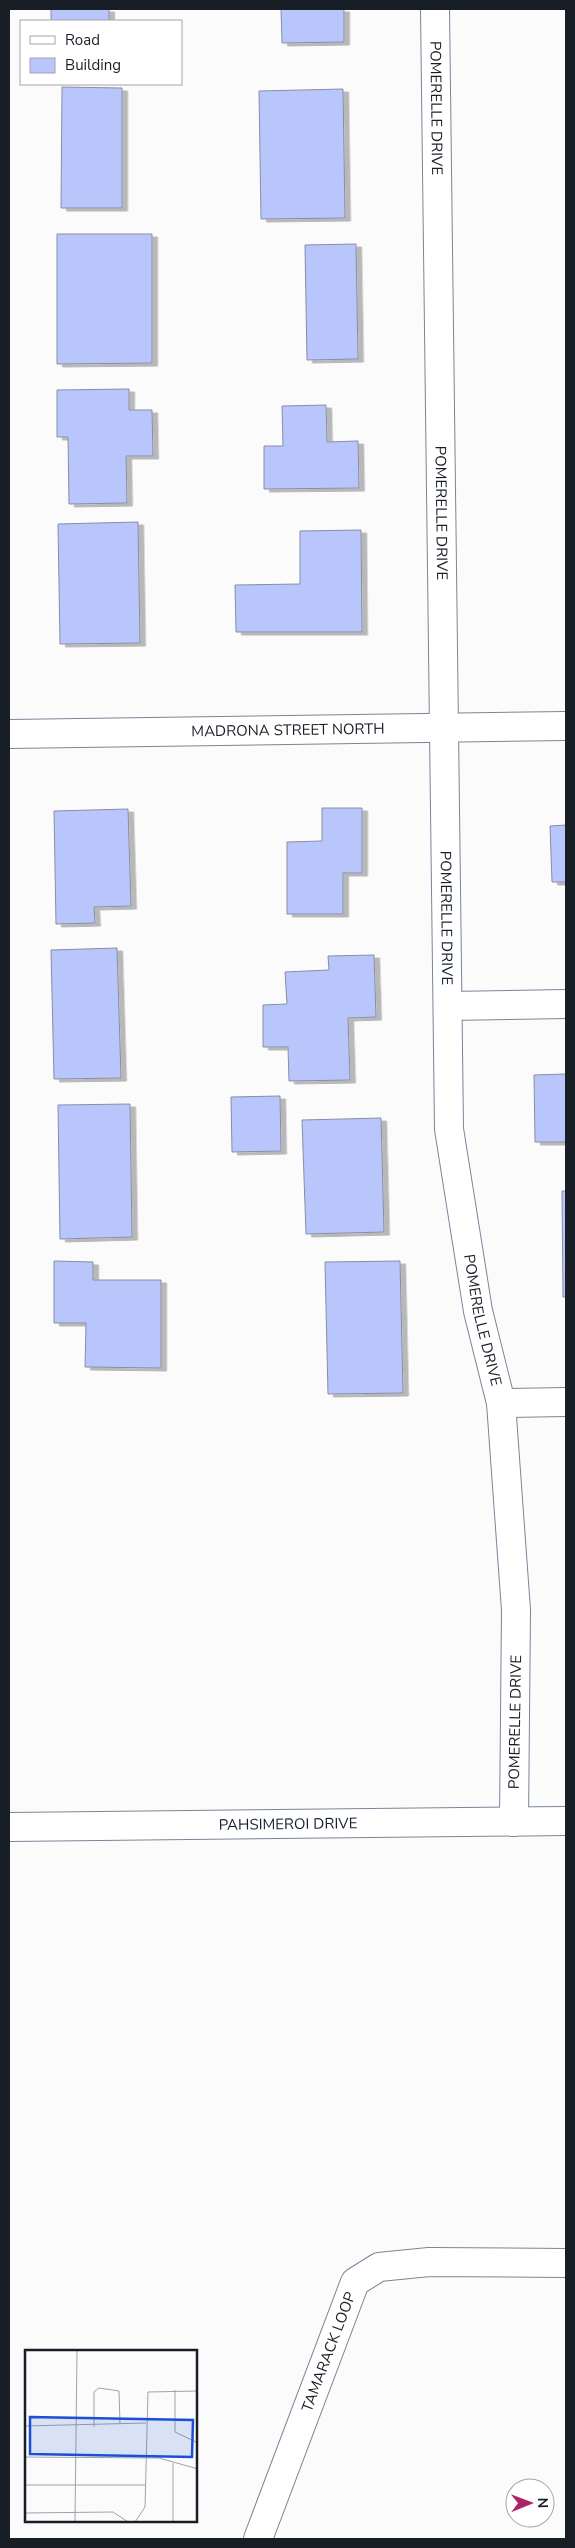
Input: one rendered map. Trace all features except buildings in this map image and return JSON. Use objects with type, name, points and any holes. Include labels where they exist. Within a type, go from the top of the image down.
[{"type":"street","name":"POMERELLE DRIVE","points":[[435,9],[449,1129],[478,1311],[501,1403],[516,1610],[514,1822]]},
{"type":"street","name":"MADRONA STREET NORTH","points":[[9,734],[443,726],[566,726]]},
{"type":"street","points":[[448,1006],[566,1004]]},
{"type":"street","points":[[501,1403],[566,1402]]},
{"type":"street","name":"PAHSIMEROI DRIVE","points":[[9,1827],[566,1821]]},
{"type":"street","name":"TAMARACK LOOP","points":[[258,2539],[355,2282],[379,2267],[429,2262],[566,2263]]}]
